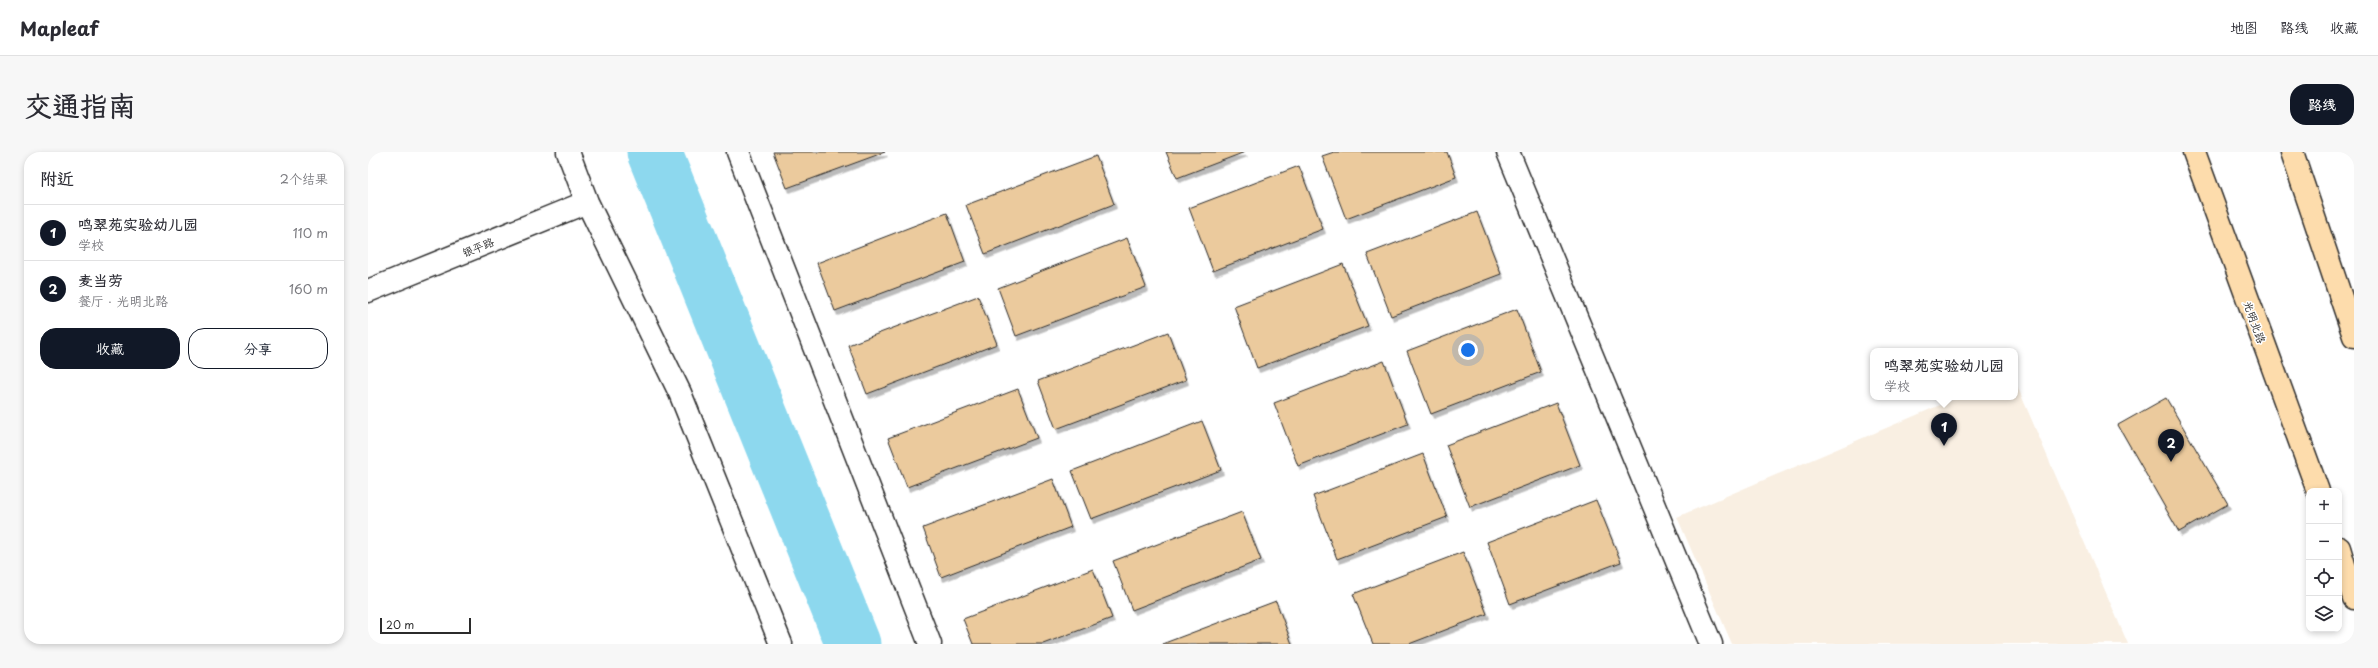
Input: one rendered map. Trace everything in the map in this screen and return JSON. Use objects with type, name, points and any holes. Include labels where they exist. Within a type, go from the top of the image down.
[{"type":"main road","name":"光明北路","points":[[2194,152],[2317,488]]},
{"type":"main road","points":[[2292,152],[2354,336]]},
{"type":"main road","points":[[2342,558],[2354,598]]},
{"type":"street","points":[[568,152],[588,202],[680,393],[781,644]]},
{"type":"street","points":[[738,152],[930,644]]},
{"type":"street","points":[[1508,152],[1710,644]]},
{"type":"street","name":"银平路","points":[[368,291],[588,202]]},
{"type":"shaded area","points":[[2018,388],[2128,644],[1732,644],[1677,517],[1952,400],[2018,400]]},
{"type":"building","points":[[773,152],[885,152],[787,188]]},
{"type":"building","points":[[1166,152],[1245,152],[1177,178]]},
{"type":"building","points":[[1334,152],[1447,152],[1456,177],[1346,219],[1322,156]]},
{"type":"building","points":[[1096,156],[1114,204],[985,254],[966,205]]},
{"type":"building","points":[[1299,166],[1323,229],[1213,271],[1189,208]]},
{"type":"building","points":[[1477,212],[1501,274],[1391,316],[1367,254]]},
{"type":"building","points":[[947,213],[965,262],[835,311],[817,263]]},
{"type":"building","points":[[1127,238],[1146,287],[1016,336],[998,288]]},
{"type":"building","points":[[1343,264],[1368,326],[1257,368],[1234,306]]},
{"type":"building","points":[[978,296],[997,344],[867,394],[848,345]]},
{"type":"building","points":[[1517,309],[1541,372],[1431,414],[1407,351]]},
{"type":"building","points":[[1168,332],[1186,380],[1056,429],[1038,381]]},
{"type":"building","points":[[1384,361],[1408,424],[1298,466],[1274,403]]},
{"type":"building","points":[[1018,389],[1037,438],[907,487],[888,438]]},
{"type":"building","points":[[2166,398],[2228,504],[2179,532],[2118,425]]},
{"type":"building","points":[[1556,403],[1580,465],[1470,507],[1446,445]]},
{"type":"building","points":[[1202,421],[1221,470],[1091,519],[1072,471]]},
{"type":"building","points":[[1423,454],[1447,517],[1337,559],[1313,496]]},
{"type":"building","points":[[1053,479],[1071,527],[941,577],[923,528]]},
{"type":"building","points":[[1596,500],[1621,562],[1510,604],[1487,542]]},
{"type":"building","points":[[1242,512],[1261,560],[1132,610],[1113,561]]},
{"type":"building","points":[[1463,552],[1487,614],[1409,644],[1373,644],[1353,594]]},
{"type":"building","points":[[1093,569],[1112,618],[1043,644],[973,644],[963,619]]},
{"type":"building","points":[[1276,601],[1292,644],[1162,644]]},
{"type":"waterway","points":[[654,152],[853,644]]},
{"type":"place","name":"鸣翠苑实验幼儿园","points":[[1944,446]]},
{"type":"place","name":"麦当劳","points":[[2171,462]]}]
